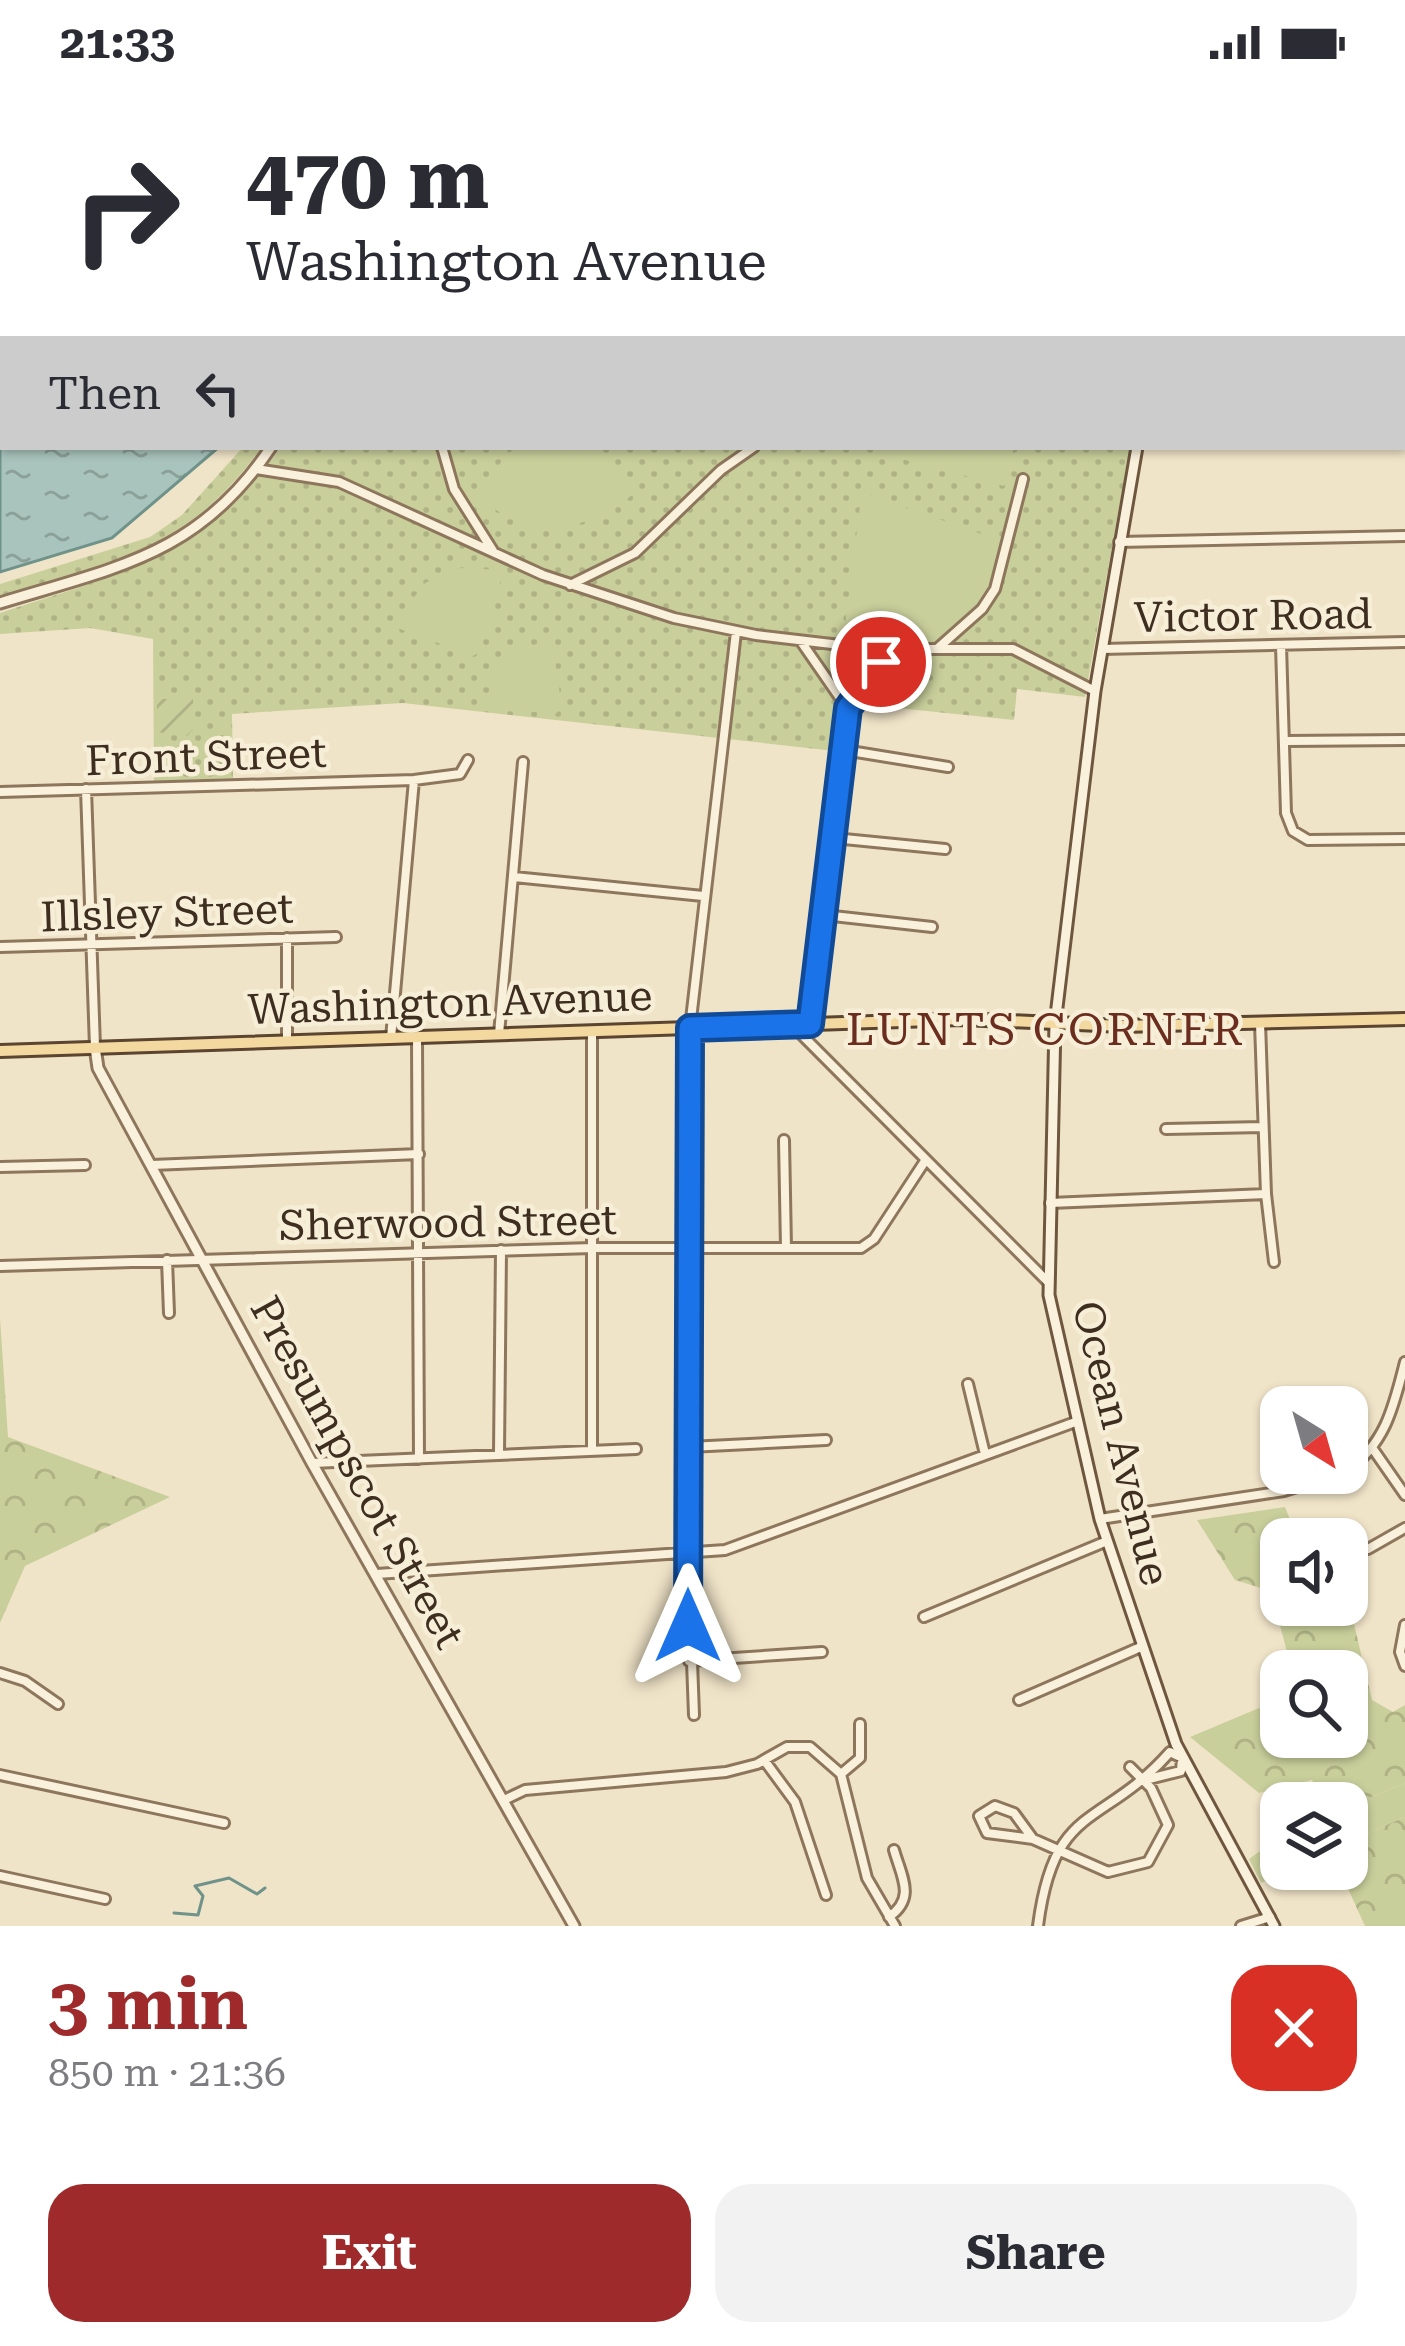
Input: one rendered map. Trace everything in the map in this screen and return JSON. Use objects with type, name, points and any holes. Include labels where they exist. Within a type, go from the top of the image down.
[{"type":"main road","points":[[0,603],[170,545],[220,512],[269,450]]},
{"type":"main road","name":"Ocean Avenue","points":[[1136,450],[1095,691],[1055,1024],[1049,1284],[1100,1519],[1182,1758],[1272,1922]]},
{"type":"main road","name":"Washington Avenue","points":[[0,1051],[962,1019],[1055,1024],[1405,1019]]},
{"type":"main road","name":"Presumpscot Street","points":[[95,1047],[98,1068],[312,1462],[574,1926]]},
{"type":"street","points":[[443,450],[454,489],[494,552]]},
{"type":"street","points":[[570,585],[635,553],[721,470],[750,450]]},
{"type":"street","points":[[256,469],[339,482],[570,585],[736,632],[892,651],[1022,651],[1095,691]]},
{"type":"street","points":[[937,650],[982,609],[995,590],[1023,479]]},
{"type":"street","points":[[1119,542],[1405,536]]},
{"type":"street","points":[[694,1714],[688,1554],[690,1028],[736,632]]},
{"type":"street","points":[[801,641],[848,708]]},
{"type":"street","name":"Victor Road","points":[[1102,649],[1405,642]]},
{"type":"street","points":[[1281,645],[1286,813],[1300,838],[1405,839]]},
{"type":"street","points":[[810,1024],[848,708],[892,651]]},
{"type":"street","points":[[1286,741],[1405,740]]},
{"type":"street","points":[[844,751],[948,767]]},
{"type":"street","name":"Front Street","points":[[0,792],[414,780],[460,774],[468,760]]},
{"type":"street","points":[[499,1034],[523,762]]},
{"type":"street","points":[[391,1038],[414,780]]},
{"type":"street","points":[[86,789],[95,1047]]},
{"type":"street","points":[[835,838],[945,849]]},
{"type":"street","points":[[514,877],[703,896]]},
{"type":"street","points":[[824,916],[932,927]]},
{"type":"street","name":"Illsley Street","points":[[0,947],[336,937]]},
{"type":"street","points":[[287,938],[287,1040]]},
{"type":"street","points":[[1260,1023],[1266,1194],[1274,1262]]},
{"type":"street","points":[[792,1025],[1049,1284]]},
{"type":"street","points":[[592,1030],[592,1450]]},
{"type":"street","points":[[418,1036],[419,1459]]},
{"type":"street","points":[[1166,1130],[1263,1127]]},
{"type":"street","points":[[784,1140],[786,1248]]},
{"type":"street","points":[[152,1165],[419,1154]]},
{"type":"street","name":"Sherwood Street","points":[[0,1266],[417,1252],[868,1245],[925,1161]]},
{"type":"street","points":[[0,1167],[85,1165]]},
{"type":"street","points":[[1050,1203],[1266,1194]]},
{"type":"street","points":[[499,1454],[501,1250]]},
{"type":"street","points":[[167,1260],[169,1312]]},
{"type":"street","points":[[1368,1453],[1392,1412],[1405,1362]]},
{"type":"street","points":[[968,1384],[986,1454]]},
{"type":"street","points":[[377,1574],[688,1554],[755,1542],[1078,1421]]},
{"type":"street","points":[[689,1447],[826,1440]]},
{"type":"street","points":[[312,1462],[636,1448]]},
{"type":"street","points":[[1373,1449],[1405,1495]]},
{"type":"street","points":[[1100,1519],[1264,1494]]},
{"type":"street","points":[[1368,1549],[1405,1528]]},
{"type":"street","points":[[924,1617],[1107,1541]]},
{"type":"street","points":[[1405,1624],[1400,1652],[1405,1666]]},
{"type":"street","points":[[1018,1700],[1143,1646]]},
{"type":"street","points":[[689,1661],[822,1652]]},
{"type":"street","points":[[3,1674],[58,1704]]},
{"type":"street","points":[[842,1774],[860,1758],[860,1724]]},
{"type":"street","points":[[504,1800],[525,1790],[726,1772],[788,1747],[809,1748],[842,1774],[867,1878],[892,1922],[907,1895],[894,1850]]},
{"type":"street","points":[[1038,1926],[1057,1849],[1082,1821],[1145,1780],[1181,1771],[1182,1758]]},
{"type":"street","points":[[764,1760],[795,1802],[826,1894]]},
{"type":"street","points":[[1033,1839],[1005,1808],[986,1809],[979,1816],[987,1833],[1033,1839],[1108,1871],[1148,1862],[1168,1826],[1145,1780],[1130,1767]]},
{"type":"street","points":[[0,1775],[224,1823]]},
{"type":"street","points":[[0,1876],[105,1899]]},
{"type":"street","points":[[1241,1926],[1272,1922]]},
{"type":"green space","points":[[240,450],[260,450],[205,510],[176,531],[114,560],[0,597],[0,584],[150,537],[182,515]]},
{"type":"green space","points":[[278,450],[1129,450],[1085,697],[1017,689],[1014,720],[839,702],[835,751],[403,703],[232,714],[233,778],[154,781],[153,639],[90,628],[0,634],[0,613],[157,556],[223,513]]},
{"type":"green space","points":[[512,450],[600,450],[639,489],[600,516],[559,527],[518,521],[498,511],[478,496],[481,484]]},
{"type":"green space","points":[[880,450],[1013,450],[1004,486]]},
{"type":"green space","points":[[867,494],[1002,541],[979,600],[948,631],[905,643],[843,642],[861,498]]},
{"type":"green space","points":[[461,568],[504,570],[480,652],[473,656],[392,626],[425,583]]},
{"type":"green space","points":[[552,640],[562,708],[555,714],[485,707],[493,681],[506,662],[526,648]]},
{"type":"green space","points":[[157,699],[193,699],[193,729],[187,736],[157,732]]},
{"type":"green space","points":[[0,1318],[8,1437],[170,1497],[25,1566],[0,1623]]},
{"type":"green space","points":[[1285,1507],[1289,1518],[1260,1518],[1260,1588],[1235,1580],[1197,1520]]},
{"type":"green space","points":[[1280,1626],[1354,1626],[1360,1650],[1286,1650]]},
{"type":"green space","points":[[1368,1683],[1372,1700],[1393,1712],[1405,1705],[1405,1783],[1368,1798],[1368,1782],[1260,1782],[1259,1793],[1190,1737],[1260,1708],[1260,1758],[1368,1758]]},
{"type":"green space","points":[[1405,1783],[1405,1817],[1368,1833],[1368,1798]]},
{"type":"green space","points":[[1405,1817],[1405,1926],[1365,1926],[1349,1890],[1368,1890],[1368,1833]]},
{"type":"green space","points":[[1260,1851],[1260,1881],[1249,1859]]},
{"type":"water","points":[[0,450],[215,450],[112,538],[0,572]]},
{"type":"waterway","points":[[174,1913],[198,1915],[203,1896],[195,1886],[229,1878],[257,1894],[265,1888]]},
{"type":"district","name":"LUNTS CORNER","points":[[1046,1029]]},
{"type":"route","points":[[688,1626],[690,1028],[810,1024],[848,708],[881,662]]}]
